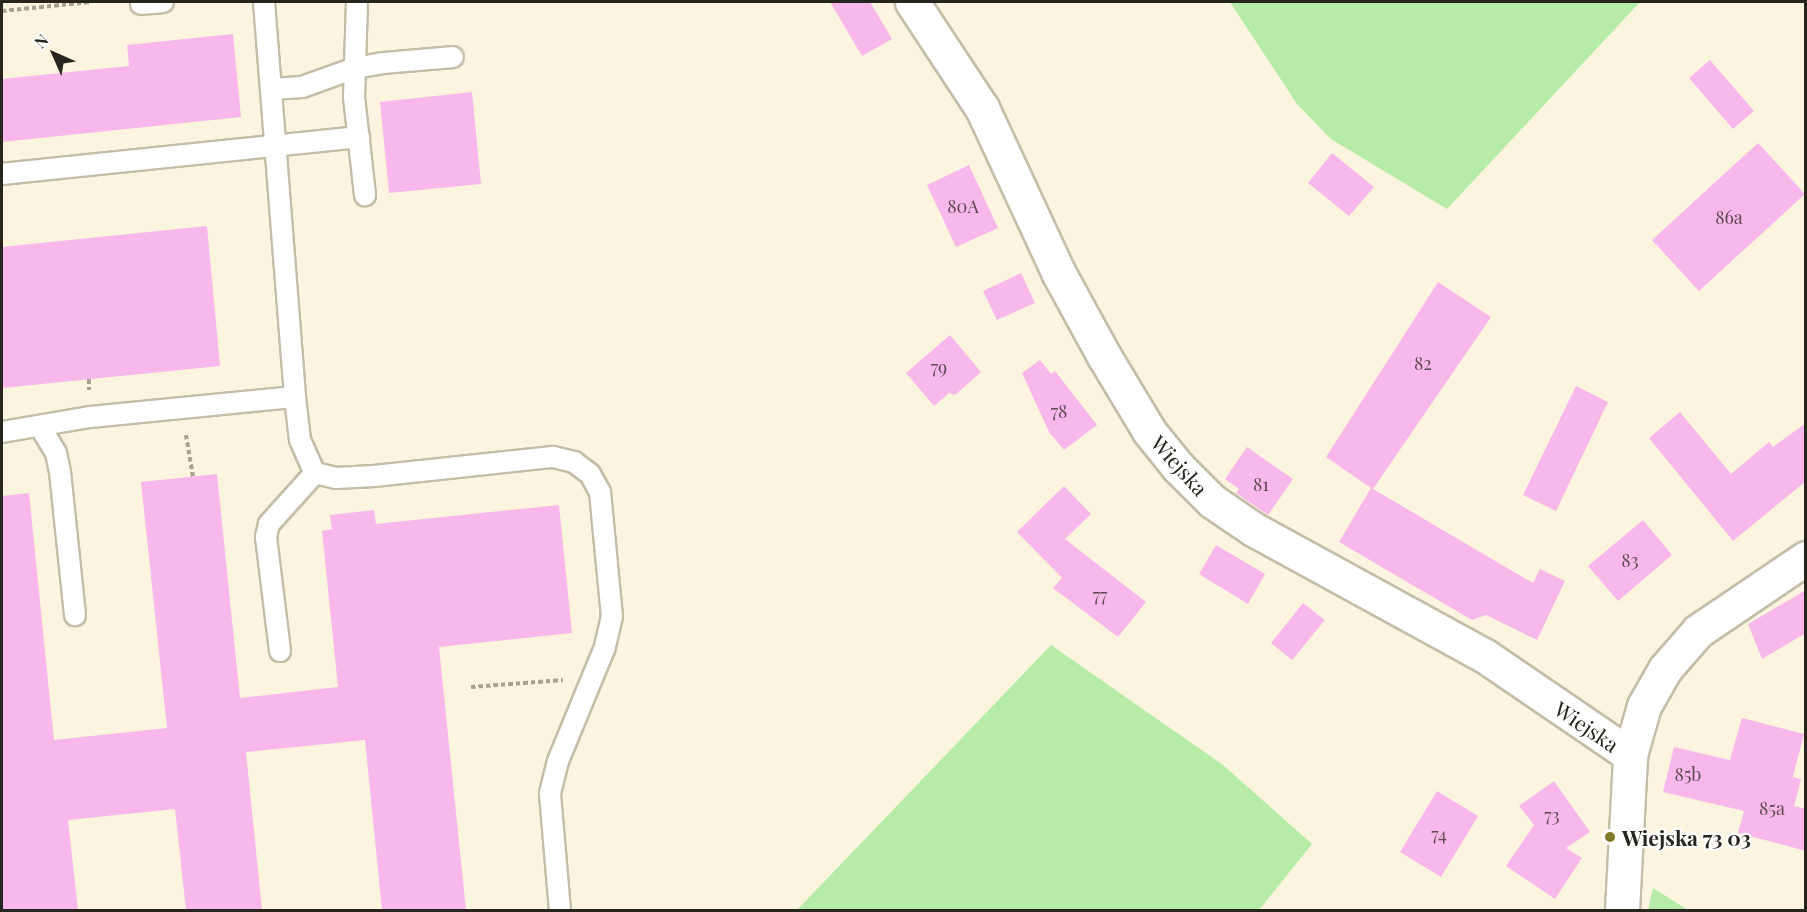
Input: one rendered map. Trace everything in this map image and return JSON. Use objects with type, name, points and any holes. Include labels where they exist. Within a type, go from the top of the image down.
[{"type":"street","name":"Wiejska","points":[[912,2],[982,108],[1058,272],[1104,356],[1149,431],[1178,467],[1212,501],[1253,529],[1485,656],[1630,755]]},
{"type":"street","name":"Wiejska","points":[[1622,910],[1630,755],[1644,706],[1665,669],[1698,631],[1806,558]]},
{"type":"lane","points":[[141,4],[163,2]]},
{"type":"lane","points":[[264,2],[295,397],[300,440],[315,473]]},
{"type":"lane","points":[[357,2],[355,68],[365,195]]},
{"type":"lane","points":[[272,89],[302,87],[355,68],[453,57]]},
{"type":"lane","points":[[2,174],[359,137]]},
{"type":"lane","points":[[2,432],[41,428],[90,417],[295,397]]},
{"type":"lane","points":[[41,428],[56,453],[60,472],[75,615]]},
{"type":"lane","points":[[315,473],[336,478],[374,476],[553,457],[574,462],[590,474],[600,492],[611,583],[612,616],[590,685],[558,761],[550,794],[560,910]]},
{"type":"lane","points":[[280,651],[266,537],[269,524],[315,473]]},
{"type":"path","points":[[2,11],[91,2]]},
{"type":"path","points":[[471,687],[570,680],[590,685]]},
{"type":"green space","points":[[1230,2],[1640,2],[1447,209],[1331,139],[1297,104]]},
{"type":"green space","points":[[1051,645],[1223,765],[1312,844],[1259,910],[797,910]]},
{"type":"green space","points":[[1653,888],[1688,910],[1648,910]]},
{"type":"building","points":[[830,2],[870,2],[892,39],[862,56]]},
{"type":"building","points":[[233,34],[241,117],[2,142],[2,79],[129,66],[127,45]]},
{"type":"building","points":[[1710,60],[1754,111],[1733,129],[1689,78]]},
{"type":"building","points":[[472,92],[481,184],[389,193],[380,102]]},
{"type":"building","points":[[1758,143],[1805,194],[1699,291],[1652,240]]},
{"type":"building","points":[[1332,153],[1374,187],[1349,216],[1308,183]]},
{"type":"building","points":[[969,165],[998,228],[956,247],[927,185]]},
{"type":"building","points":[[207,226],[220,366],[2,388],[2,247]]},
{"type":"building","points":[[1021,273],[1035,303],[997,320],[983,291]]},
{"type":"building","points":[[1438,282],[1491,317],[1373,489],[1533,583],[1540,569],[1565,581],[1537,640],[1486,615],[1472,620],[1339,542],[1371,488],[1326,457]]},
{"type":"building","points":[[950,335],[981,372],[955,395],[949,393],[934,406],[906,373]]},
{"type":"building","points":[[1040,360],[1051,374],[1055,371],[1097,425],[1064,450],[1049,432],[1022,373]]},
{"type":"building","points":[[1576,386],[1608,402],[1556,511],[1523,495]]},
{"type":"building","points":[[1680,412],[1731,474],[1769,442],[1773,447],[1806,423],[1806,481],[1733,541],[1649,438]]},
{"type":"building","points":[[1247,447],[1293,479],[1268,515],[1236,493],[1239,489],[1225,479]]},
{"type":"building","points":[[217,474],[240,698],[338,687],[322,531],[332,529],[330,515],[374,510],[376,524],[559,505],[572,633],[439,647],[466,910],[382,910],[365,740],[246,752],[262,910],[186,910],[175,809],[68,820],[78,910],[2,910],[2,496],[29,493],[54,740],[167,728],[141,482]]},
{"type":"building","points":[[1064,486],[1091,514],[1065,539],[1146,602],[1118,637],[1053,588],[1062,578],[1017,532]]},
{"type":"building","points":[[1643,520],[1672,555],[1618,601],[1588,566]]},
{"type":"building","points":[[1216,545],[1265,574],[1248,604],[1199,574]]},
{"type":"building","points":[[1806,590],[1806,633],[1762,659],[1748,624]]},
{"type":"building","points":[[1303,603],[1325,620],[1292,660],[1271,643]]},
{"type":"building","points":[[1742,718],[1804,734],[1793,777],[1801,779],[1794,806],[1806,809],[1806,851],[1738,833],[1744,811],[1663,792],[1674,747],[1730,760]]},
{"type":"building","points":[[1554,781],[1590,832],[1566,848],[1582,858],[1555,899],[1506,866],[1534,825],[1519,806]]},
{"type":"building","points":[[1437,791],[1478,816],[1441,877],[1400,852]]},
{"type":"place","name":"Wiejska 73 03","points":[[1610,837]]}]
